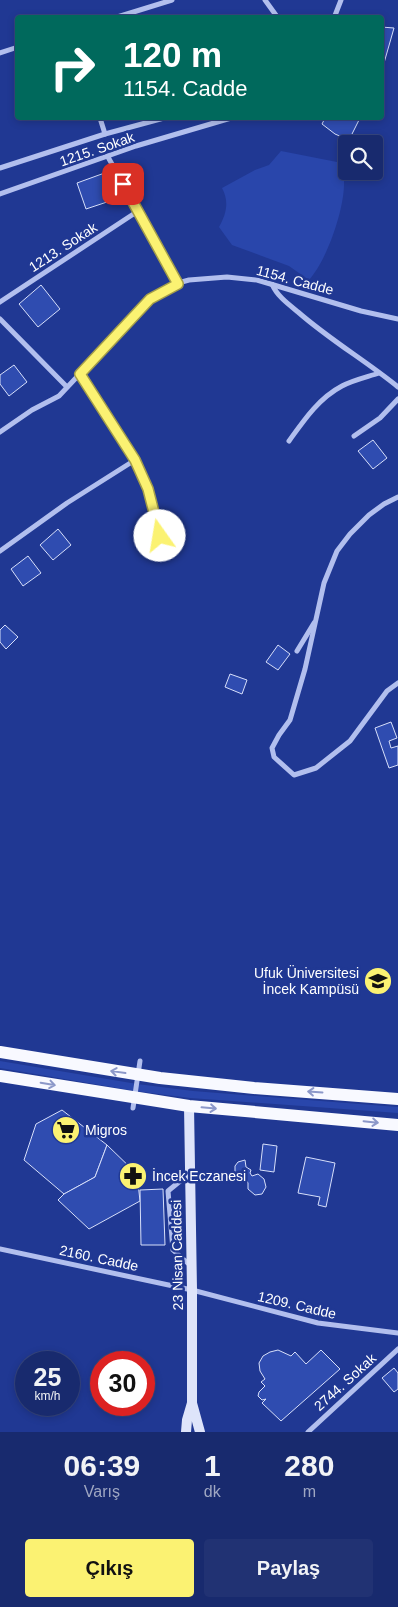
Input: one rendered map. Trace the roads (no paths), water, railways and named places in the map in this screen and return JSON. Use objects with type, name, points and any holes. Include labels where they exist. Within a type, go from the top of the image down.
[{"type":"main road","points":[[0,1052],[138,1074],[254,1088],[398,1099]]},
{"type":"main road","points":[[0,1076],[133,1103],[190,1106],[398,1125]]},
{"type":"main road","name":"23 Nisan Caddesi","points":[[190,1106],[192,1404],[200,1432]]},
{"type":"main road","name":"23 Nisan Caddesi","points":[[186,1432],[187,1420],[192,1404]]},
{"type":"street","points":[[124,15],[172,0]]},
{"type":"street","points":[[265,0],[276,15]]},
{"type":"street","points":[[335,15],[340,0]]},
{"type":"street","points":[[0,53],[15,48]]},
{"type":"street","points":[[101,120],[105,134]]},
{"type":"street","points":[[0,168],[105,134],[157,120]]},
{"type":"street","name":"1215. Sokak","points":[[0,194],[225,120]]},
{"type":"street","points":[[108,157],[178,284]]},
{"type":"street","name":"1213. Sokak","points":[[0,302],[138,211]]},
{"type":"street","name":"1154. Cadde","points":[[0,432],[32,410],[59,396],[150,299],[189,280],[227,278],[258,280],[361,311],[398,319]]},
{"type":"street","points":[[272,284],[286,302],[313,325],[398,387]]},
{"type":"street","points":[[0,319],[67,387]]},
{"type":"street","points":[[289,441],[327,394],[344,385],[379,372]]},
{"type":"street","points":[[80,374],[135,460],[148,489],[160,536]]},
{"type":"street","points":[[354,436],[380,418],[398,399]]},
{"type":"street","points":[[0,551],[67,503],[135,460]]},
{"type":"street","points":[[398,497],[369,515],[350,534],[337,552],[324,583],[305,669],[290,720],[278,735],[272,748],[274,757],[294,775],[316,768],[350,740],[387,691],[398,683]]},
{"type":"street","points":[[297,650],[317,616]]},
{"type":"street","points":[[133,1103],[140,1061]]},
{"type":"street","points":[[190,1173],[168,1191],[172,1250],[192,1266]]},
{"type":"street","name":"2160. Cadde","points":[[0,1249],[192,1290]]},
{"type":"street","name":"1209. Cadde","points":[[192,1290],[318,1324],[398,1333]]},
{"type":"street","name":"2744. Sokak","points":[[308,1432],[398,1350]]},
{"type":"place","name":"Ufuk Üniversitesi İncek Kampüsü","points":[[378,981]]},
{"type":"place","name":"Migros","points":[[66,1130]]},
{"type":"place","name":"İncek Eczanesi","points":[[133,1176]]}]
